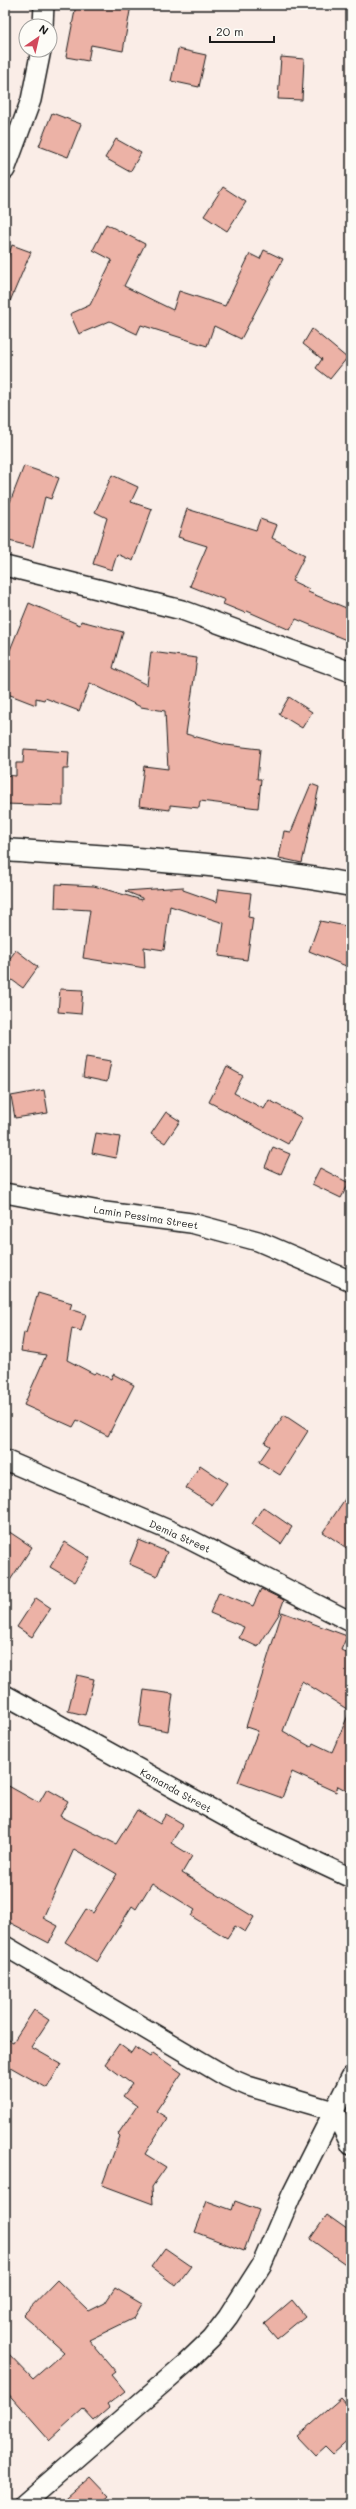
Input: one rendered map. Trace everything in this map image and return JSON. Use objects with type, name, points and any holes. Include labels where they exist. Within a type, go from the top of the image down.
[{"type":"main road","points":[[5,850],[226,866],[293,874],[351,885]]},
{"type":"street","points":[[43,18],[44,5]]},
{"type":"street","points":[[5,170],[31,100],[39,58]]},
{"type":"street","points":[[5,566],[182,610],[351,672]]},
{"type":"street","name":"Lamin Pessima Street","points":[[5,1193],[105,1212],[191,1223],[258,1241],[351,1281]]},
{"type":"street","name":"Demia Street","points":[[5,1460],[185,1537],[351,1622]]},
{"type":"street","name":"Kamanda Street","points":[[5,1695],[254,1833],[351,1878]]},
{"type":"street","points":[[5,1946],[227,2077],[248,2086],[334,2111],[351,2145]]},
{"type":"street","points":[[24,2504],[186,2363],[211,2339],[228,2317],[262,2264],[292,2194],[351,2077]]},
{"type":"building","points":[[76,5],[131,5],[123,51],[91,45],[88,61],[66,57]]},
{"type":"building","points":[[178,49],[206,55],[199,87],[171,81]]},
{"type":"building","points":[[281,57],[304,59],[302,100],[278,99]]},
{"type":"building","points":[[52,113],[81,124],[68,157],[39,146]]},
{"type":"building","points":[[116,139],[141,153],[130,172],[105,158]]},
{"type":"building","points":[[223,187],[246,202],[227,231],[204,216]]},
{"type":"building","points":[[106,224],[145,244],[124,286],[173,310],[179,291],[225,306],[250,254],[260,259],[264,250],[283,259],[241,339],[214,326],[207,346],[141,325],[137,334],[110,321],[79,334],[70,314],[90,305],[112,260],[93,250]]},
{"type":"building","points":[[12,245],[31,252],[5,313],[5,266]]},
{"type":"building","points":[[312,329],[347,358],[330,379],[316,368],[322,359],[303,344]]},
{"type":"building","points":[[24,466],[59,478],[51,499],[45,497],[33,547],[5,540],[5,501],[10,502]]},
{"type":"building","points":[[112,475],[138,487],[131,502],[152,509],[133,561],[117,554],[112,570],[93,564],[107,518],[95,512]]},
{"type":"building","points":[[187,509],[256,530],[260,519],[277,525],[272,538],[305,555],[292,581],[309,589],[308,592],[351,610],[351,642],[296,619],[290,630],[247,611],[245,613],[223,604],[225,600],[190,586],[207,546],[178,537]]},
{"type":"building","points":[[29,603],[80,625],[81,621],[123,632],[113,668],[147,685],[151,652],[197,658],[186,734],[226,745],[260,749],[257,779],[261,779],[258,808],[200,801],[199,808],[170,805],[170,810],[139,806],[144,766],[168,769],[165,711],[141,707],[90,683],[79,711],[45,698],[44,700],[36,698],[36,705],[5,693],[5,647],[10,650]]},
{"type":"building","points":[[289,697],[312,712],[302,728],[279,714]]},
{"type":"building","points":[[24,749],[69,752],[68,769],[63,769],[63,806],[5,804],[5,775],[16,776],[16,763],[23,763]]},
{"type":"building","points":[[311,784],[319,787],[302,863],[279,858],[284,831],[291,832]]},
{"type":"building","points":[[56,884],[94,886],[142,900],[142,898],[125,891],[183,887],[183,890],[217,902],[219,889],[251,893],[248,917],[253,918],[247,960],[219,956],[224,923],[170,906],[164,950],[144,947],[145,968],[83,958],[90,910],[55,908]]},
{"type":"building","points":[[320,921],[351,927],[351,968],[309,951]]},
{"type":"building","points":[[16,950],[38,967],[23,988],[5,975],[5,965]]},
{"type":"building","points":[[60,989],[83,990],[81,1014],[58,1012]]},
{"type":"building","points":[[86,1057],[111,1061],[107,1082],[83,1077]]},
{"type":"building","points":[[227,1067],[243,1076],[234,1093],[264,1109],[269,1100],[302,1118],[288,1144],[209,1102]]},
{"type":"building","points":[[44,1090],[48,1113],[15,1118],[11,1096]]},
{"type":"building","points":[[166,1112],[180,1121],[165,1143],[151,1134]]},
{"type":"building","points":[[96,1133],[120,1137],[116,1158],[92,1153]]},
{"type":"building","points":[[273,1147],[290,1154],[281,1174],[265,1167]]},
{"type":"building","points":[[320,1168],[349,1183],[341,1198],[312,1184]]},
{"type":"building","points":[[38,1293],[72,1303],[70,1309],[86,1314],[81,1331],[72,1328],[67,1360],[94,1374],[96,1372],[111,1379],[113,1374],[134,1385],[108,1436],[77,1420],[73,1427],[24,1405],[46,1355],[21,1351],[24,1332],[26,1333]]},
{"type":"building","points":[[284,1415],[308,1431],[280,1475],[259,1462],[270,1446],[265,1443]]},
{"type":"building","points":[[200,1465],[227,1483],[212,1505],[186,1488]]},
{"type":"building","points":[[351,1490],[351,1551],[323,1532]]},
{"type":"building","points":[[263,1507],[292,1527],[281,1544],[252,1524]]},
{"type":"building","points":[[5,1529],[32,1547],[5,1588]]},
{"type":"building","points":[[139,1540],[167,1552],[157,1576],[129,1564]]},
{"type":"building","points":[[65,1542],[90,1558],[75,1582],[50,1567]]},
{"type":"building","points":[[261,1589],[284,1600],[281,1611],[258,1647],[239,1638],[244,1627],[210,1613],[219,1592],[253,1606]]},
{"type":"building","points":[[36,1598],[51,1608],[32,1637],[17,1627]]},
{"type":"building","points":[[282,1612],[347,1636],[341,1650],[351,1655],[351,1793],[338,1786],[336,1792],[292,1772],[282,1798],[238,1782],[258,1731],[246,1727]],"holes":[[[302,1681],[350,1711],[332,1752],[313,1743],[311,1747],[283,1731]]]},
{"type":"building","points":[[77,1675],[94,1679],[85,1715],[68,1711]]},
{"type":"building","points":[[144,1690],[173,1694],[168,1731],[139,1726]]},
{"type":"building","points":[[5,1784],[39,1803],[47,1789],[68,1801],[60,1816],[116,1844],[137,1810],[160,1824],[166,1814],[183,1824],[171,1843],[192,1856],[182,1873],[254,1917],[245,1932],[235,1926],[227,1938],[191,1916],[195,1910],[152,1883],[136,1909],[132,1906],[97,1962],[65,1942],[86,1909],[93,1913],[117,1874],[74,1849],[43,1918],[58,1926],[49,1943],[5,1920]]},
{"type":"building","points":[[34,2010],[49,2020],[31,2047],[61,2064],[47,2088],[5,2064],[5,2038],[13,2042]]},
{"type":"building","points":[[119,2044],[131,2053],[135,2047],[150,2057],[153,2053],[182,2073],[156,2111],[167,2118],[145,2154],[166,2167],[152,2187],[153,2204],[102,2185],[120,2136],[118,2134],[137,2106],[123,2096],[132,2084],[105,2064]]},
{"type":"building","points":[[207,2201],[232,2210],[235,2201],[259,2210],[244,2251],[195,2232]]},
{"type":"building","points":[[327,2215],[351,2232],[351,2268],[310,2239]]},
{"type":"building","points":[[165,2248],[191,2266],[176,2286],[151,2267]]},
{"type":"building","points":[[57,2280],[89,2311],[105,2303],[115,2288],[142,2304],[134,2318],[89,2340],[116,2372],[112,2375],[125,2391],[107,2405],[109,2408],[94,2421],[83,2409],[49,2440],[5,2390],[5,2350],[33,2379],[64,2352],[23,2315]]},
{"type":"building","points":[[292,2300],[305,2316],[277,2339],[264,2324]]},
{"type":"building","points":[[341,2398],[351,2409],[351,2438],[333,2454],[325,2446],[315,2455],[297,2436]]},
{"type":"building","points":[[90,2476],[109,2496],[100,2504],[58,2504]]}]
